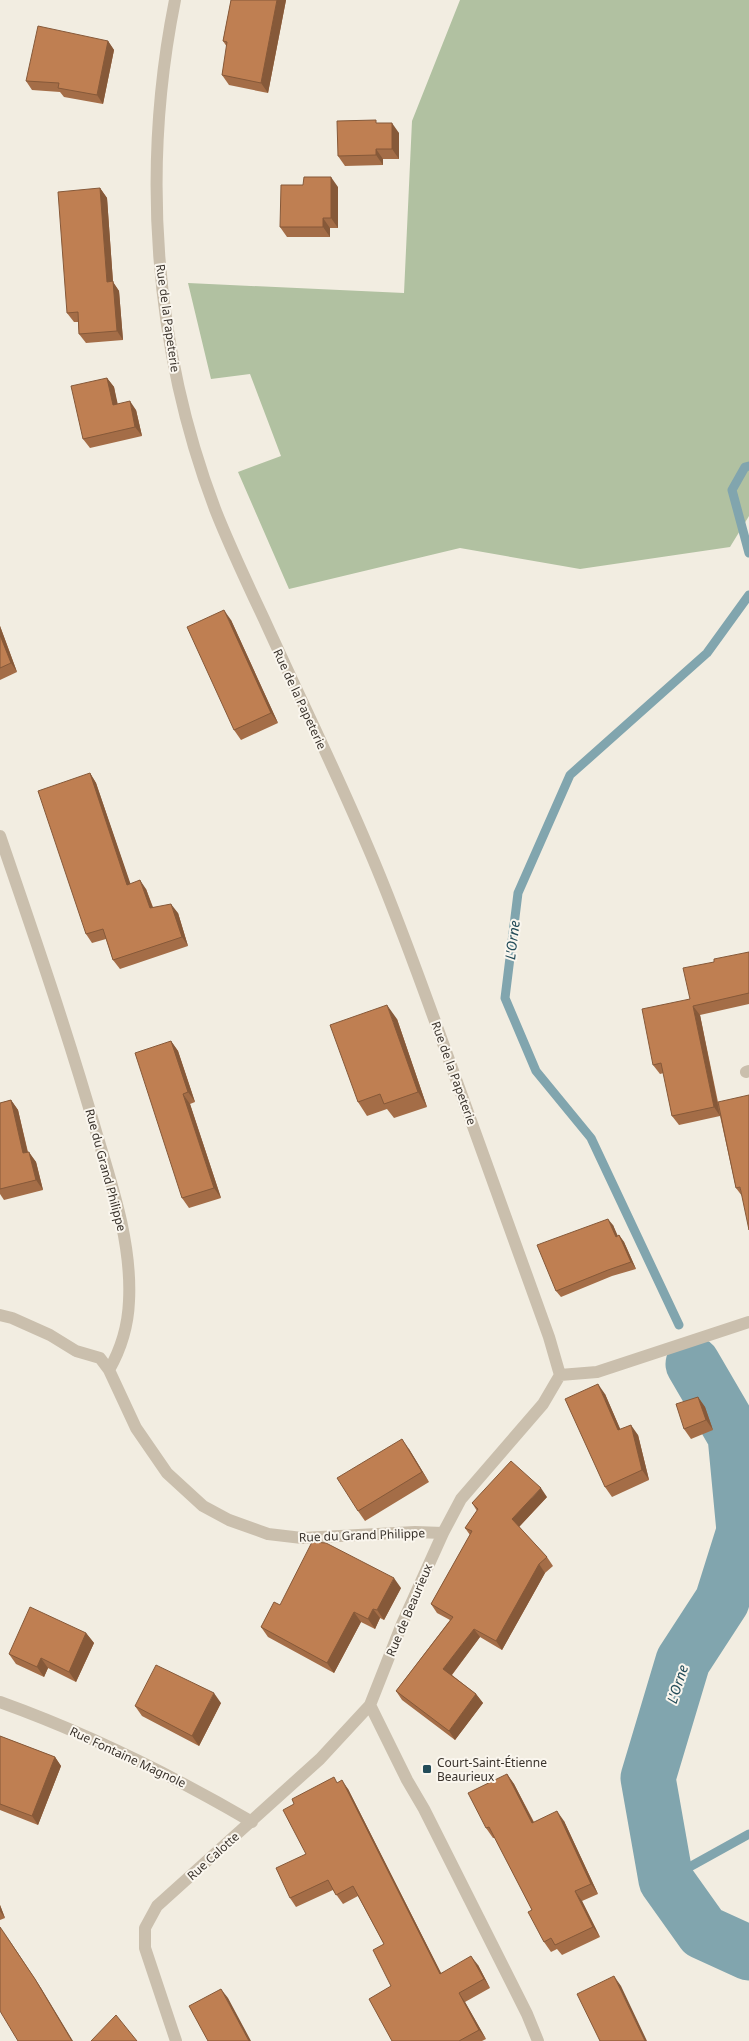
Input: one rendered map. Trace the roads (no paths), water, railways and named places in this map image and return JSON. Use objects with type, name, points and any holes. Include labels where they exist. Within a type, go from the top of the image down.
[{"type":"street","name":"Rue de la Papeterie","points":[[175,0],[169,31],[157,142],[157,202],[162,287],[184,413],[205,480],[233,552],[368,846],[427,1000],[549,1337],[560,1375]]},
{"type":"street","name":"Rue du Grand Philippe","points":[[0,836],[81,1079],[116,1198],[125,1246],[129,1301],[123,1339],[109,1370],[136,1428],[167,1473],[203,1506],[228,1520],[268,1534],[302,1538],[414,1532],[443,1533]]},
{"type":"street","points":[[0,1315],[12,1318],[50,1335],[76,1351],[100,1358],[109,1370]]},
{"type":"street","points":[[560,1375],[597,1372],[749,1322]]},
{"type":"street","name":"Rue de Beaurieux","points":[[370,1705],[402,1624],[443,1533],[461,1499],[543,1404],[560,1375]]},
{"type":"street","name":"Rue Fontaine Magnole","points":[[0,1702],[48,1720],[134,1757],[200,1791],[252,1822]]},
{"type":"street","points":[[370,1705],[527,2014],[538,2041]]},
{"type":"street","name":"Rue Calotte","points":[[176,2041],[146,1957],[145,1928],[157,1906],[320,1759],[370,1705]]},
{"type":"waterway","name":"L'Orne","points":[[749,466],[745,467],[732,490],[749,553]]},
{"type":"waterway","name":"L'Orne","points":[[679,1325],[591,1138],[536,1071],[505,998],[518,893],[570,775],[707,653],[749,595]]},
{"type":"waterway","name":"L'Orne","points":[[693,1364],[735,1436],[744,1531],[722,1601],[683,1661],[648,1778],[666,1880],[703,1932],[749,1953]]},
{"type":"waterway","points":[[666,1880],[749,1834]]},
{"type":"place","name":"Court-Saint-Étienne Beaurieux","points":[[427,1769]]}]
